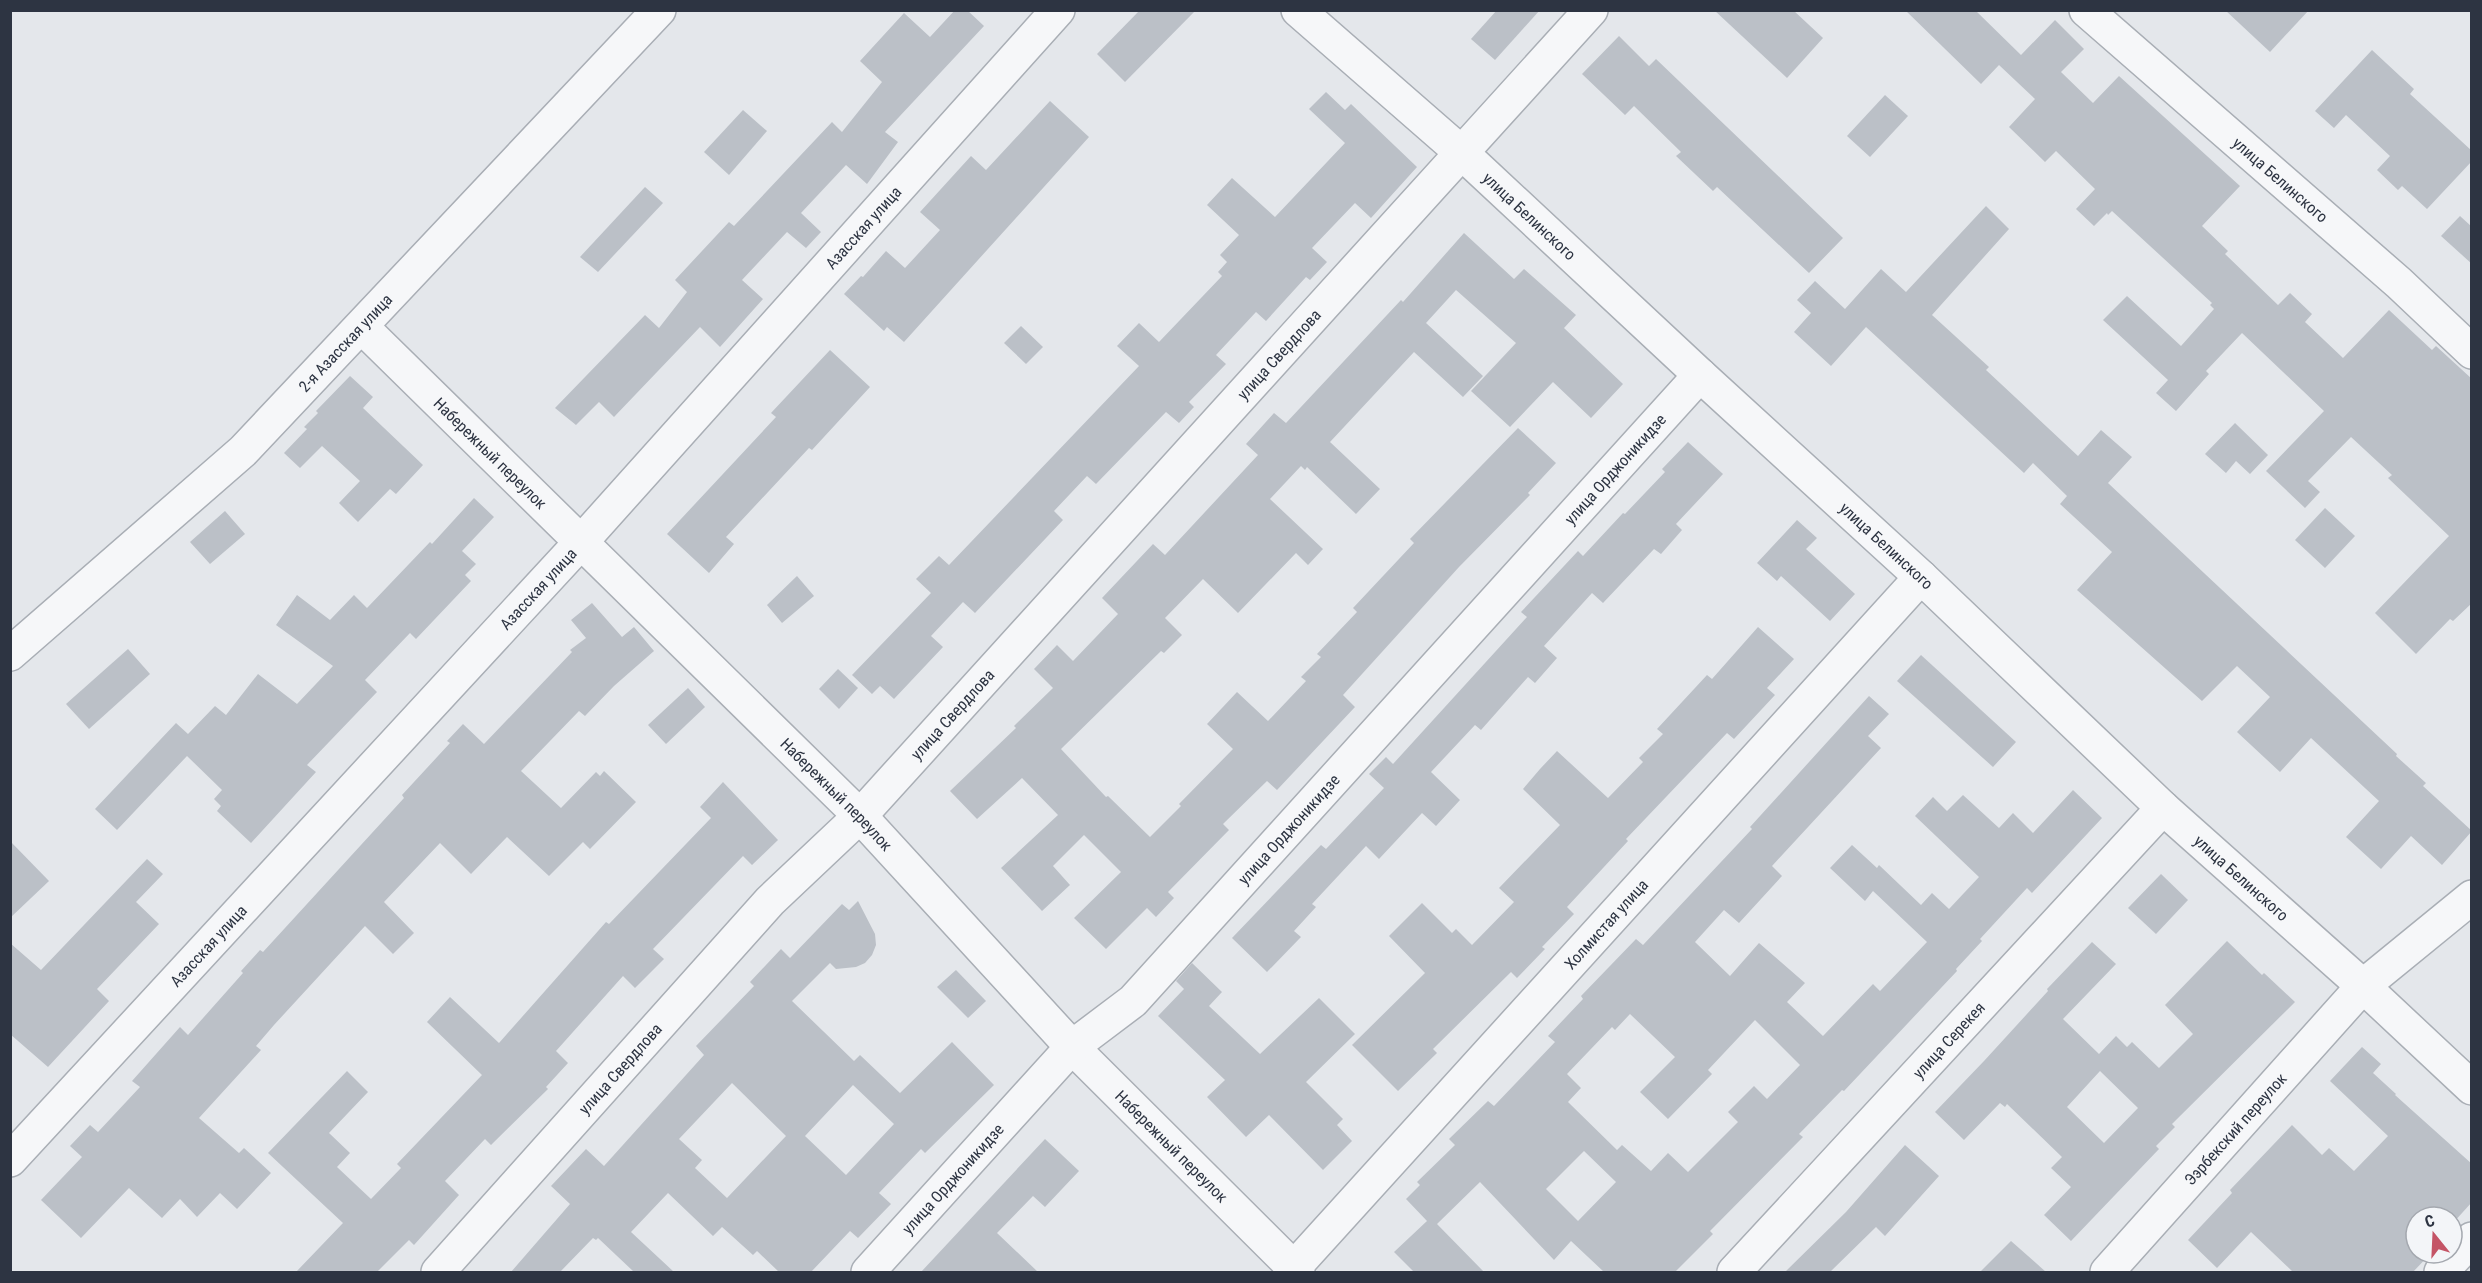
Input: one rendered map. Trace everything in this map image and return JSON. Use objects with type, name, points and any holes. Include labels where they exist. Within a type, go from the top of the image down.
[{"type":"street","name":"2-я Азасская улица","points":[[10,654],[243,451],[659,10]]},
{"type":"street","name":"Азасская улица","points":[[10,1160],[582,541],[1058,10]]},
{"type":"street","name":"улица Белинского","points":[[1298,10],[1463,154],[1921,578],[2163,808],[2363,986],[2472,1088]]},
{"type":"street","name":"улица Свердлова","points":[[438,1272],[770,901],[860,816],[1463,154],[1591,10]]},
{"type":"street","name":"улица Белинского","points":[[2086,10],[2399,283],[2472,352]]},
{"type":"street","name":"Набережный переулок","points":[[362,327],[860,816],[1072,1047],[1294,1271]]},
{"type":"street","name":"улица Орджоникидзе","points":[[868,1272],[1072,1047],[1134,1001],[1700,375]]},
{"type":"street","name":"Холмистая улица","points":[[1294,1271],[1921,578]]},
{"type":"street","name":"улица Серекея","points":[[1734,1272],[2163,808]]},
{"type":"street","name":"Ээрбекский переулок","points":[[2107,1272],[2363,986],[2472,897]]},
{"type":"street","points":[[2441,1272],[2472,1239]]},
{"type":"building","points":[[955,10],[967,10],[984,26],[885,132],[898,142],[867,184],[846,165],[801,213],[821,232],[806,248],[787,232],[742,280],[763,299],[720,347],[700,327],[614,417],[599,402],[576,425],[555,408],[645,315],[659,328],[687,292],[675,280],[729,222],[734,226],[832,122],[842,132],[882,82],[860,61],[904,13],[930,37]]},
{"type":"building","points":[[1140,10],[1196,10],[1125,82],[1097,54]]},
{"type":"building","points":[[1497,10],[1540,10],[1495,60],[1471,39]]},
{"type":"building","points":[[1714,10],[1793,10],[1823,38],[1787,78]]},
{"type":"building","points":[[1905,10],[1975,10],[2021,55],[2055,20],[2084,49],[2061,72],[2093,103],[2119,76],[2240,186],[2202,226],[2228,251],[2225,254],[2278,305],[2290,293],[2312,314],[2305,322],[2343,358],[2389,310],[2432,350],[2436,346],[2472,379],[2472,603],[2453,621],[2450,619],[2416,654],[2375,613],[2449,536],[2388,478],[2392,475],[2351,437],[2308,481],[2320,492],[2305,508],[2266,471],[2324,411],[2242,333],[2206,371],[2209,374],[2176,411],[2156,393],[2168,380],[2103,320],[2127,296],[2181,346],[2214,309],[2210,305],[2212,303],[2112,211],[2094,226],[2076,209],[2095,189],[2056,151],[2045,162],[2009,127],[2035,99],[1999,65],[1981,84]]},
{"type":"building","points":[[2225,10],[2309,10],[2270,52]]},
{"type":"building","points":[[1619,36],[1649,66],[1656,59],[1843,238],[1809,273],[1717,187],[1713,191],[1676,156],[1681,152],[1634,106],[1625,115],[1582,74]]},
{"type":"building","points":[[2372,50],[2414,89],[2410,94],[2472,151],[2472,161],[2427,209],[2402,186],[2398,190],[2377,170],[2390,156],[2346,115],[2334,128],[2315,111]]},
{"type":"building","points":[[1326,92],[1345,110],[1351,104],[1417,167],[1371,218],[1355,203],[1312,248],[1327,262],[1310,280],[1306,277],[1266,321],[1256,312],[1216,355],[1226,364],[1189,402],[1194,407],[1179,423],[1166,412],[1096,484],[1087,476],[1054,511],[1063,520],[975,613],[963,602],[931,636],[943,647],[894,699],[880,686],[872,694],[852,675],[931,593],[916,579],[939,556],[949,565],[1139,366],[1117,346],[1139,323],[1159,342],[1222,276],[1218,272],[1227,262],[1220,255],[1239,235],[1207,205],[1232,178],[1275,217],[1345,143],[1309,109]]},
{"type":"building","points":[[1885,95],[1908,116],[1870,157],[1847,136]]},
{"type":"building","points":[[1050,101],[1089,137],[904,342],[887,327],[884,331],[844,294],[886,251],[905,268],[940,230],[920,212],[971,156],[986,170]]},
{"type":"building","points":[[743,110],[767,131],[729,175],[704,152]]},
{"type":"building","points":[[645,187],[663,203],[598,272],[580,257]]},
{"type":"building","points":[[1986,206],[2009,229],[1932,315],[1989,367],[1986,370],[2078,456],[2101,430],[2132,457],[2108,483],[2397,754],[2396,756],[2426,783],[2423,786],[2472,831],[2442,865],[2411,836],[2381,869],[2346,837],[2379,801],[2311,738],[2280,772],[2237,732],[2270,697],[2237,666],[2202,701],[2077,590],[2112,552],[2060,504],[2067,496],[2033,463],[2024,473],[1866,327],[1831,366],[1794,332],[1811,313],[1797,300],[1815,281],[1845,309],[1881,269],[1906,292]]},
{"type":"building","points":[[2460,216],[2472,227],[2472,264],[2441,236]]},
{"type":"building","points":[[1464,233],[1514,279],[1524,269],[1576,315],[1564,328],[1623,384],[1591,418],[1553,382],[1510,427],[1471,391],[1516,343],[1456,290],[1426,323],[1483,376],[1463,397],[1414,352],[1330,442],[1380,489],[1356,514],[1307,467],[1305,470],[1301,466],[1270,499],[1323,549],[1308,565],[1296,553],[1238,613],[1203,579],[1165,618],[1182,635],[1164,653],[1161,651],[1061,749],[1106,797],[1108,796],[1150,837],[1233,749],[1207,724],[1237,692],[1268,721],[1306,681],[1301,677],[1321,657],[1317,654],[1357,612],[1353,608],[1414,543],[1410,539],[1518,428],[1556,463],[1528,493],[1530,495],[1459,567],[1343,695],[1355,707],[1277,790],[1267,781],[1223,824],[1229,830],[1168,892],[1174,898],[1156,917],[1147,908],[1106,949],[1074,918],[1121,872],[1084,835],[1053,866],[1070,885],[1042,911],[1001,868],[1058,815],[1022,778],[977,819],[950,791],[1016,728],[1014,726],[1053,688],[1034,669],[1057,645],[1073,661],[1118,614],[1102,598],[1153,544],[1165,555],[1258,455],[1246,444],[1274,413],[1286,423],[1401,300],[1403,302]]},
{"type":"building","points":[[1021,326],[1043,347],[1026,364],[1004,343]]},
{"type":"building","points":[[830,350],[870,387],[726,537],[734,544],[709,573],[667,534],[776,417],[771,413]]},
{"type":"building","points":[[350,376],[373,397],[363,408],[423,465],[396,494],[390,489],[358,522],[339,503],[360,481],[322,446],[300,468],[284,453],[307,429],[304,427],[318,413],[316,411]]},
{"type":"building","points":[[2235,423],[2268,455],[2250,474],[2236,461],[2226,473],[2205,454]]},
{"type":"building","points":[[1688,442],[1723,474],[1676,524],[1682,530],[1661,554],[1654,549],[1603,603],[1592,593],[1544,646],[1557,658],[1535,683],[1528,677],[1481,730],[1475,725],[1431,772],[1460,800],[1436,826],[1422,813],[1379,859],[1366,846],[1312,904],[1316,907],[1294,931],[1301,937],[1267,972],[1232,938],[1321,845],[1326,849],[1384,788],[1369,774],[1386,757],[1393,764],[1527,617],[1521,612],[1578,551],[1583,556],[1623,513],[1625,514],[1665,472],[1662,469]]},
{"type":"building","points":[[474,498],[494,517],[462,551],[476,564],[465,575],[471,581],[416,639],[410,633],[365,680],[377,692],[307,765],[316,772],[251,843],[217,811],[221,806],[214,799],[222,790],[187,756],[117,830],[95,809],[176,723],[188,734],[215,706],[226,715],[258,674],[297,704],[333,666],[276,625],[297,595],[330,620],[354,595],[367,608],[430,542],[432,544]]},
{"type":"building","points":[[2325,508],[2355,536],[2325,568],[2295,540]]},
{"type":"building","points":[[225,511],[245,534],[210,564],[190,542]]},
{"type":"building","points":[[1797,520],[1817,538],[1806,549],[1855,594],[1830,621],[1781,576],[1777,581],[1757,563]]},
{"type":"building","points":[[797,576],[814,596],[782,623],[767,605]]},
{"type":"building","points":[[592,603],[622,637],[634,627],[654,651],[614,686],[585,716],[579,711],[521,771],[561,808],[596,772],[600,776],[604,771],[636,802],[590,849],[583,842],[549,876],[507,837],[471,874],[440,843],[384,902],[414,933],[393,954],[365,926],[274,1025],[256,1046],[261,1050],[199,1118],[239,1153],[244,1148],[271,1173],[237,1209],[220,1193],[197,1217],[180,1199],[162,1218],[129,1188],[81,1238],[41,1200],[82,1157],[70,1146],[90,1125],[98,1132],[140,1087],[132,1081],[180,1027],[188,1035],[243,973],[241,971],[260,950],[263,952],[404,798],[402,795],[450,743],[447,741],[463,724],[484,744],[572,652],[570,650],[586,638],[571,620]]},
{"type":"building","points":[[1758,627],[1794,659],[1767,688],[1775,695],[1734,739],[1727,733],[1626,839],[1628,841],[1567,907],[1574,914],[1542,947],[1545,949],[1517,978],[1511,972],[1433,1049],[1437,1053],[1398,1091],[1352,1045],[1425,973],[1389,936],[1422,903],[1452,933],[1456,929],[1472,945],[1514,902],[1499,888],[1560,825],[1523,789],[1540,769],[1557,751],[1608,798],[1643,762],[1639,758],[1663,734],[1657,729],[1707,675],[1712,679]]},
{"type":"building","points":[[128,649],[150,674],[89,729],[66,704]]},
{"type":"building","points":[[1921,655],[2016,742],[1993,767],[1897,681]]},
{"type":"building","points":[[838,669],[858,688],[839,709],[819,689]]},
{"type":"building","points":[[688,688],[705,707],[666,744],[648,725]]},
{"type":"building","points":[[1869,696],[1889,714],[1868,736],[1881,748],[1772,866],[1782,876],[1739,923],[1724,910],[1695,942],[1730,976],[1759,943],[1805,983],[1787,1002],[1823,1036],[1873,984],[1880,991],[1927,942],[1873,891],[1865,901],[1830,868],[1852,845],[1877,868],[1879,865],[1921,905],[1932,893],[1949,909],[1979,877],[1915,816],[1933,797],[1947,811],[1963,795],[1999,828],[2013,813],[2033,833],[2073,790],[2102,818],[2032,893],[2027,888],[1980,939],[1982,941],[1956,969],[1957,971],[1844,1091],[1842,1090],[1799,1134],[1803,1137],[1710,1231],[1713,1234],[1675,1272],[1604,1272],[1571,1241],[1554,1260],[1480,1182],[1437,1224],[1484,1272],[1414,1272],[1394,1252],[1427,1221],[1406,1199],[1420,1185],[1417,1182],[1455,1145],[1449,1139],[1488,1101],[1494,1106],[1555,1042],[1548,1036],[1583,999],[1581,996],[1636,939],[1643,945],[1752,829],[1750,827]],"holes":[[[1630,1014],[1675,1057],[1640,1092],[1668,1119],[1712,1074],[1708,1070],[1755,1020],[1800,1065],[1767,1099],[1754,1086],[1728,1112],[1738,1122],[1688,1172],[1668,1153],[1651,1171],[1622,1145],[1617,1150],[1568,1102],[1581,1088],[1567,1074],[1612,1027],[1615,1030]],[[1584,1151],[1616,1182],[1578,1221],[1546,1189]]]},
{"type":"building","points":[[723,782],[778,840],[752,865],[743,856],[653,949],[664,959],[635,988],[623,976],[556,1051],[568,1063],[546,1087],[548,1089],[491,1145],[485,1139],[445,1181],[459,1195],[414,1245],[409,1240],[377,1272],[296,1272],[343,1223],[268,1153],[347,1071],[368,1092],[329,1133],[350,1153],[337,1167],[371,1199],[401,1168],[397,1164],[482,1075],[427,1022],[450,997],[499,1043],[606,922],[609,924],[711,818],[700,807]]},
{"type":"building","points":[[10,841],[49,881],[10,918]]},
{"type":"building","points":[[147,859],[163,874],[136,902],[159,924],[97,989],[109,1001],[48,1067],[10,1034],[10,943],[41,970]]},
{"type":"building","points":[[2161,874],[2188,900],[2156,934],[2128,908]]},
{"type":"building","points":[[858,901],[875,934],[876,945],[872,955],[865,963],[856,967],[836,969],[830,963],[792,1001],[854,1061],[860,1055],[900,1093],[952,1042],[994,1085],[925,1153],[921,1149],[879,1193],[891,1204],[858,1238],[850,1231],[811,1272],[779,1272],[757,1251],[753,1255],[722,1227],[713,1236],[668,1193],[631,1232],[674,1272],[634,1272],[598,1238],[596,1240],[593,1238],[560,1272],[511,1272],[570,1204],[551,1186],[586,1149],[604,1166],[704,1055],[696,1046],[754,986],[750,982],[781,949],[790,958],[842,904],[849,910]],"holes":[[[732,1083],[786,1136],[727,1198],[695,1168],[702,1160],[679,1139]],[[853,1085],[894,1124],[846,1175],[805,1136]]]},
{"type":"building","points":[[2227,941],[2262,975],[2264,973],[2295,1002],[2172,1124],[2175,1127],[2156,1146],[2159,1149],[2071,1241],[2044,1215],[2071,1187],[2051,1168],[2062,1157],[2007,1104],[2005,1107],[2000,1103],[1964,1140],[1935,1112],[2092,942],[2116,964],[2063,1019],[2099,1054],[2116,1036],[2127,1047],[2132,1042],[2159,1068],[2193,1034],[2165,1005]],"holes":[[[2100,1071],[2138,1108],[2104,1143],[2067,1107]]]},
{"type":"building","points":[[1192,963],[1222,992],[1209,1006],[1260,1054],[1319,998],[1355,1034],[1306,1082],[1343,1119],[1337,1125],[1352,1141],[1323,1170],[1269,1115],[1246,1137],[1207,1097],[1225,1080],[1158,1016],[1184,989],[1176,981]]},
{"type":"building","points":[[956,970],[986,1001],[968,1018],[937,987]]},
{"type":"building","points":[[2362,1047],[2381,1064],[2373,1073],[2472,1164],[2472,1202],[2464,1211],[2464,1205],[2404,1205],[2404,1265],[2420,1265],[2413,1272],[2293,1272],[2251,1232],[2217,1268],[2188,1240],[2232,1193],[2230,1190],[2292,1125],[2322,1155],[2329,1148],[2354,1171],[2388,1136],[2330,1081]]},
{"type":"building","points":[[1045,1139],[1079,1171],[1045,1207],[1033,1196],[997,1233],[1038,1272],[921,1272]]},
{"type":"building","points":[[1905,1145],[1939,1176],[1885,1236],[1876,1227],[1830,1272],[1785,1272],[1846,1212]]},
{"type":"building","points":[[2011,1241],[2046,1272],[1980,1272]]}]
